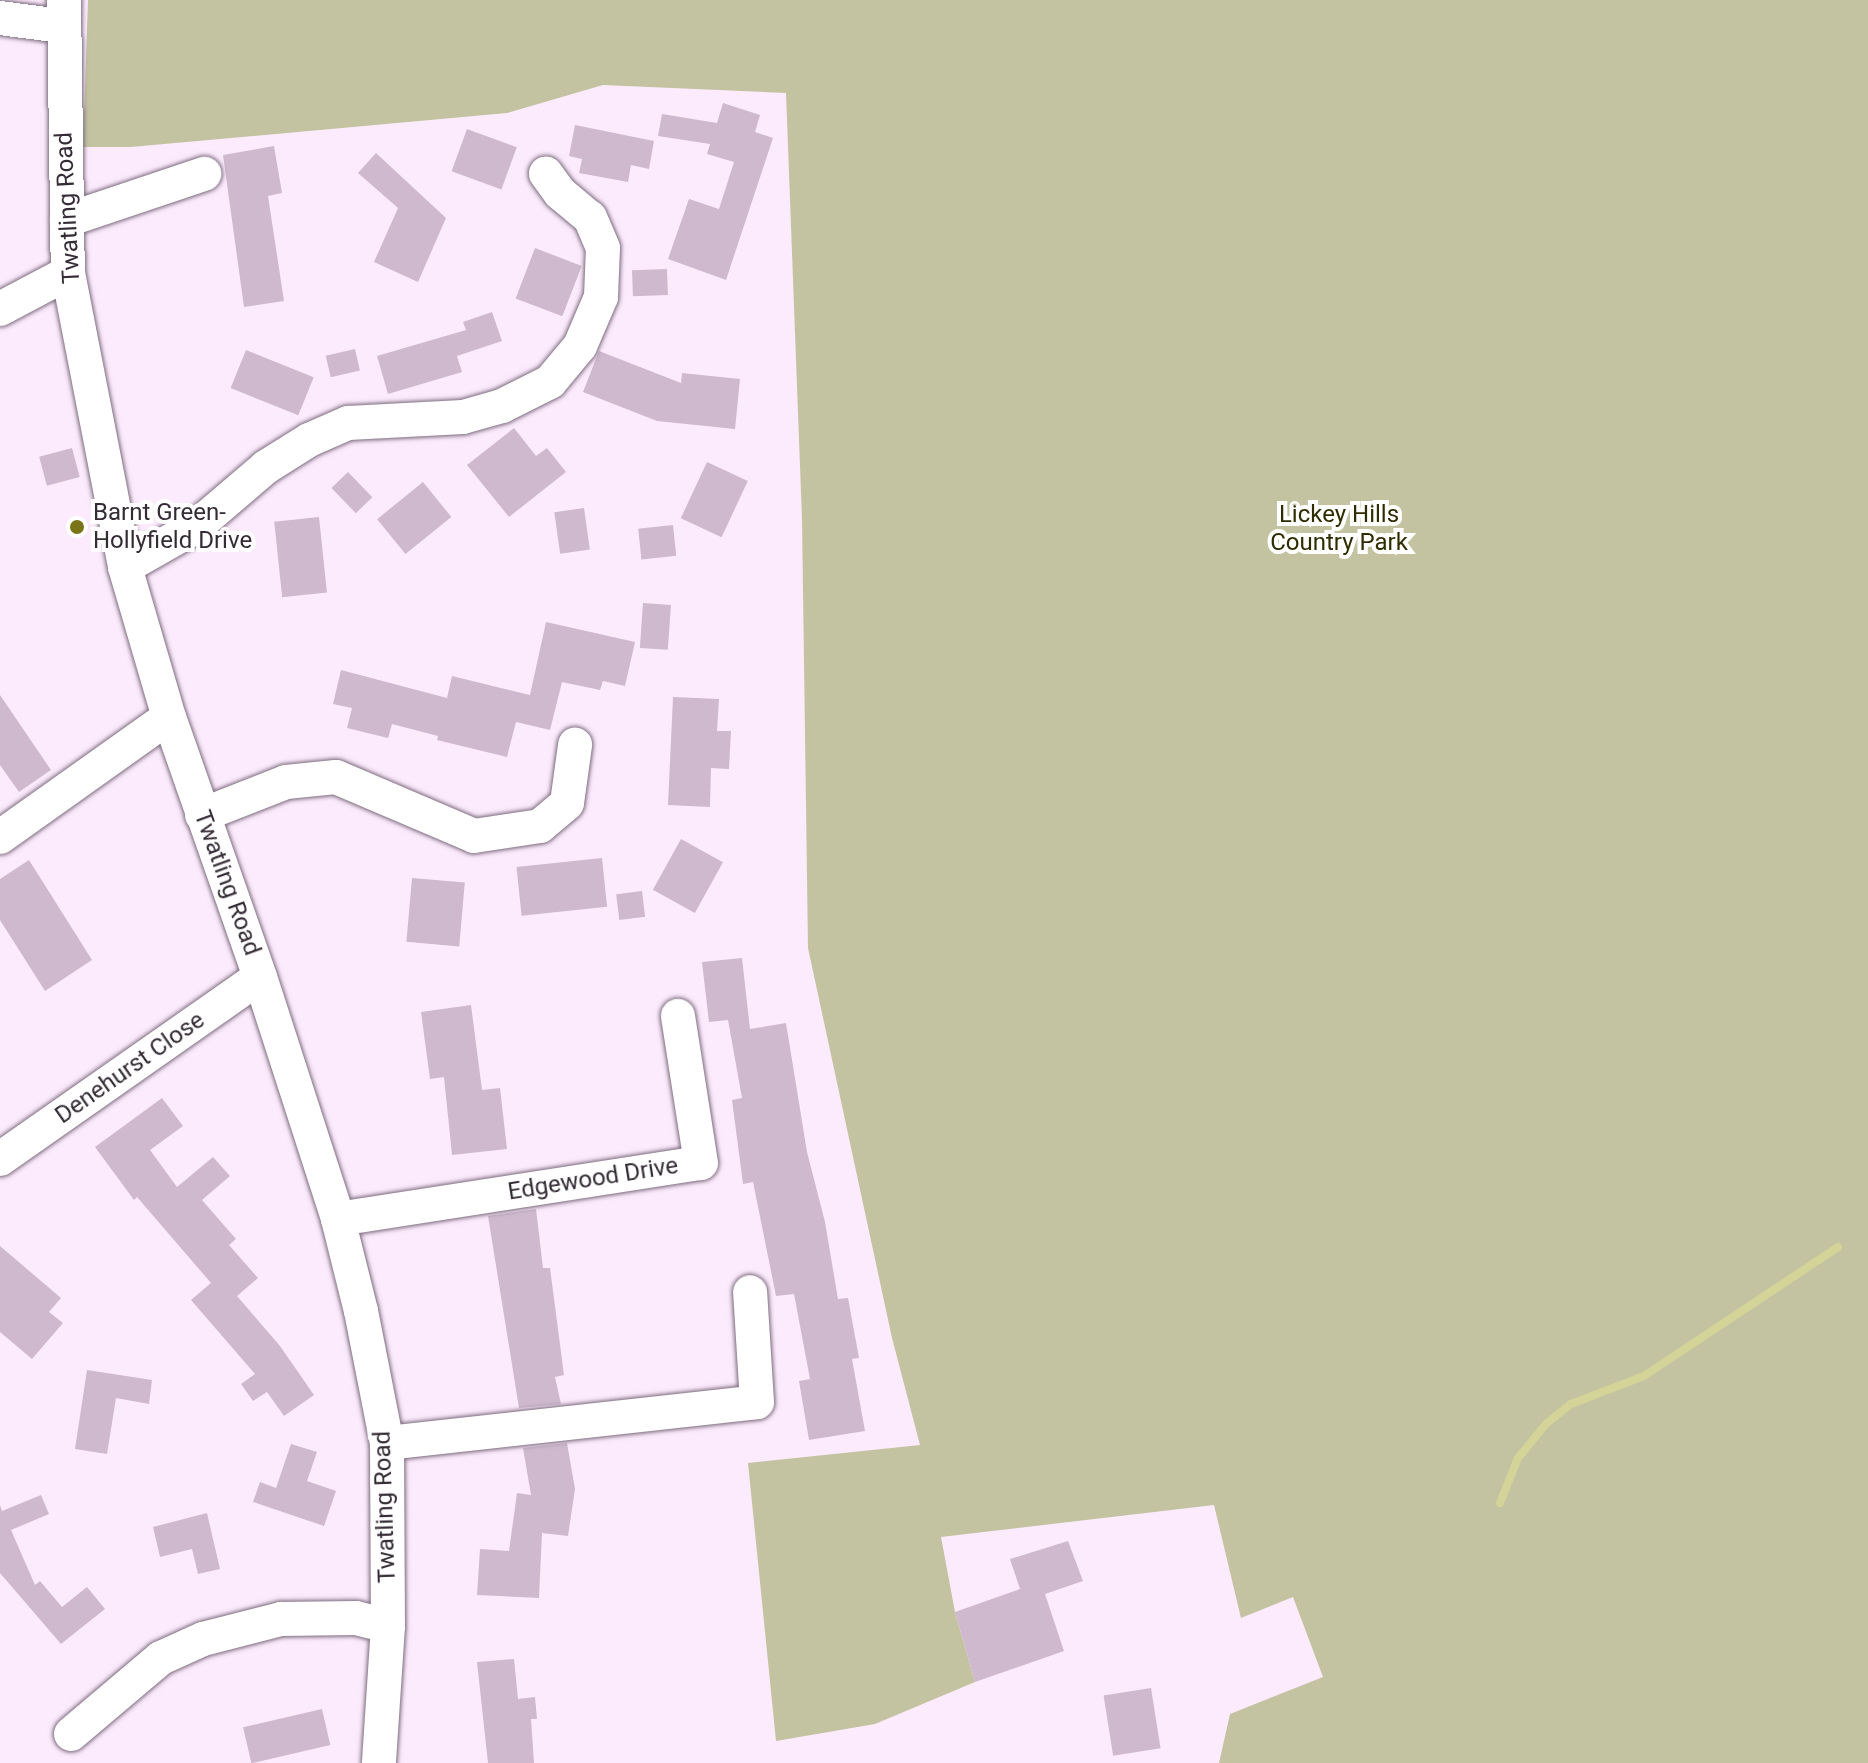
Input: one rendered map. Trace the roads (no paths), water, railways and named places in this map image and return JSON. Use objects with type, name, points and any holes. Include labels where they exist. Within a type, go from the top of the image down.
[{"type":"street","points":[[0,18],[63,13]]},
{"type":"street","name":"Twatling Road","points":[[63,13],[68,273],[125,567],[169,717],[260,977],[338,1219],[361,1311],[387,1443],[388,1626],[379,1763]]},
{"type":"street","points":[[67,220],[204,174]]},
{"type":"street","points":[[125,567],[197,526],[266,467],[309,440],[348,423],[463,417],[502,406],[550,382],[580,346],[601,297],[603,248],[590,218],[560,193],[546,174]]},
{"type":"street","points":[[0,309],[68,273]]},
{"type":"street","points":[[0,837],[169,717]]},
{"type":"street","points":[[202,815],[286,782],[336,777],[474,836],[540,826],[567,803],[575,745]]},
{"type":"street","name":"Denehurst Close","points":[[0,1159],[260,977]]},
{"type":"street","name":"Edgewood Drive","points":[[338,1219],[701,1163],[678,1016]]},
{"type":"street","points":[[387,1443],[757,1402],[750,1292]]},
{"type":"street","points":[[71,1734],[161,1658],[203,1639],[281,1619],[356,1618],[388,1626]]},
{"type":"waterway","points":[[1500,1503],[1518,1458],[1546,1424],[1571,1404],[1644,1376],[1838,1247]]},
{"type":"place","name":"Barnt Green- Hollyfield Drive","points":[[77,527]]},
{"type":"park label","name":"Lickey Hills Country Park","points":[[1339,529]]}]
